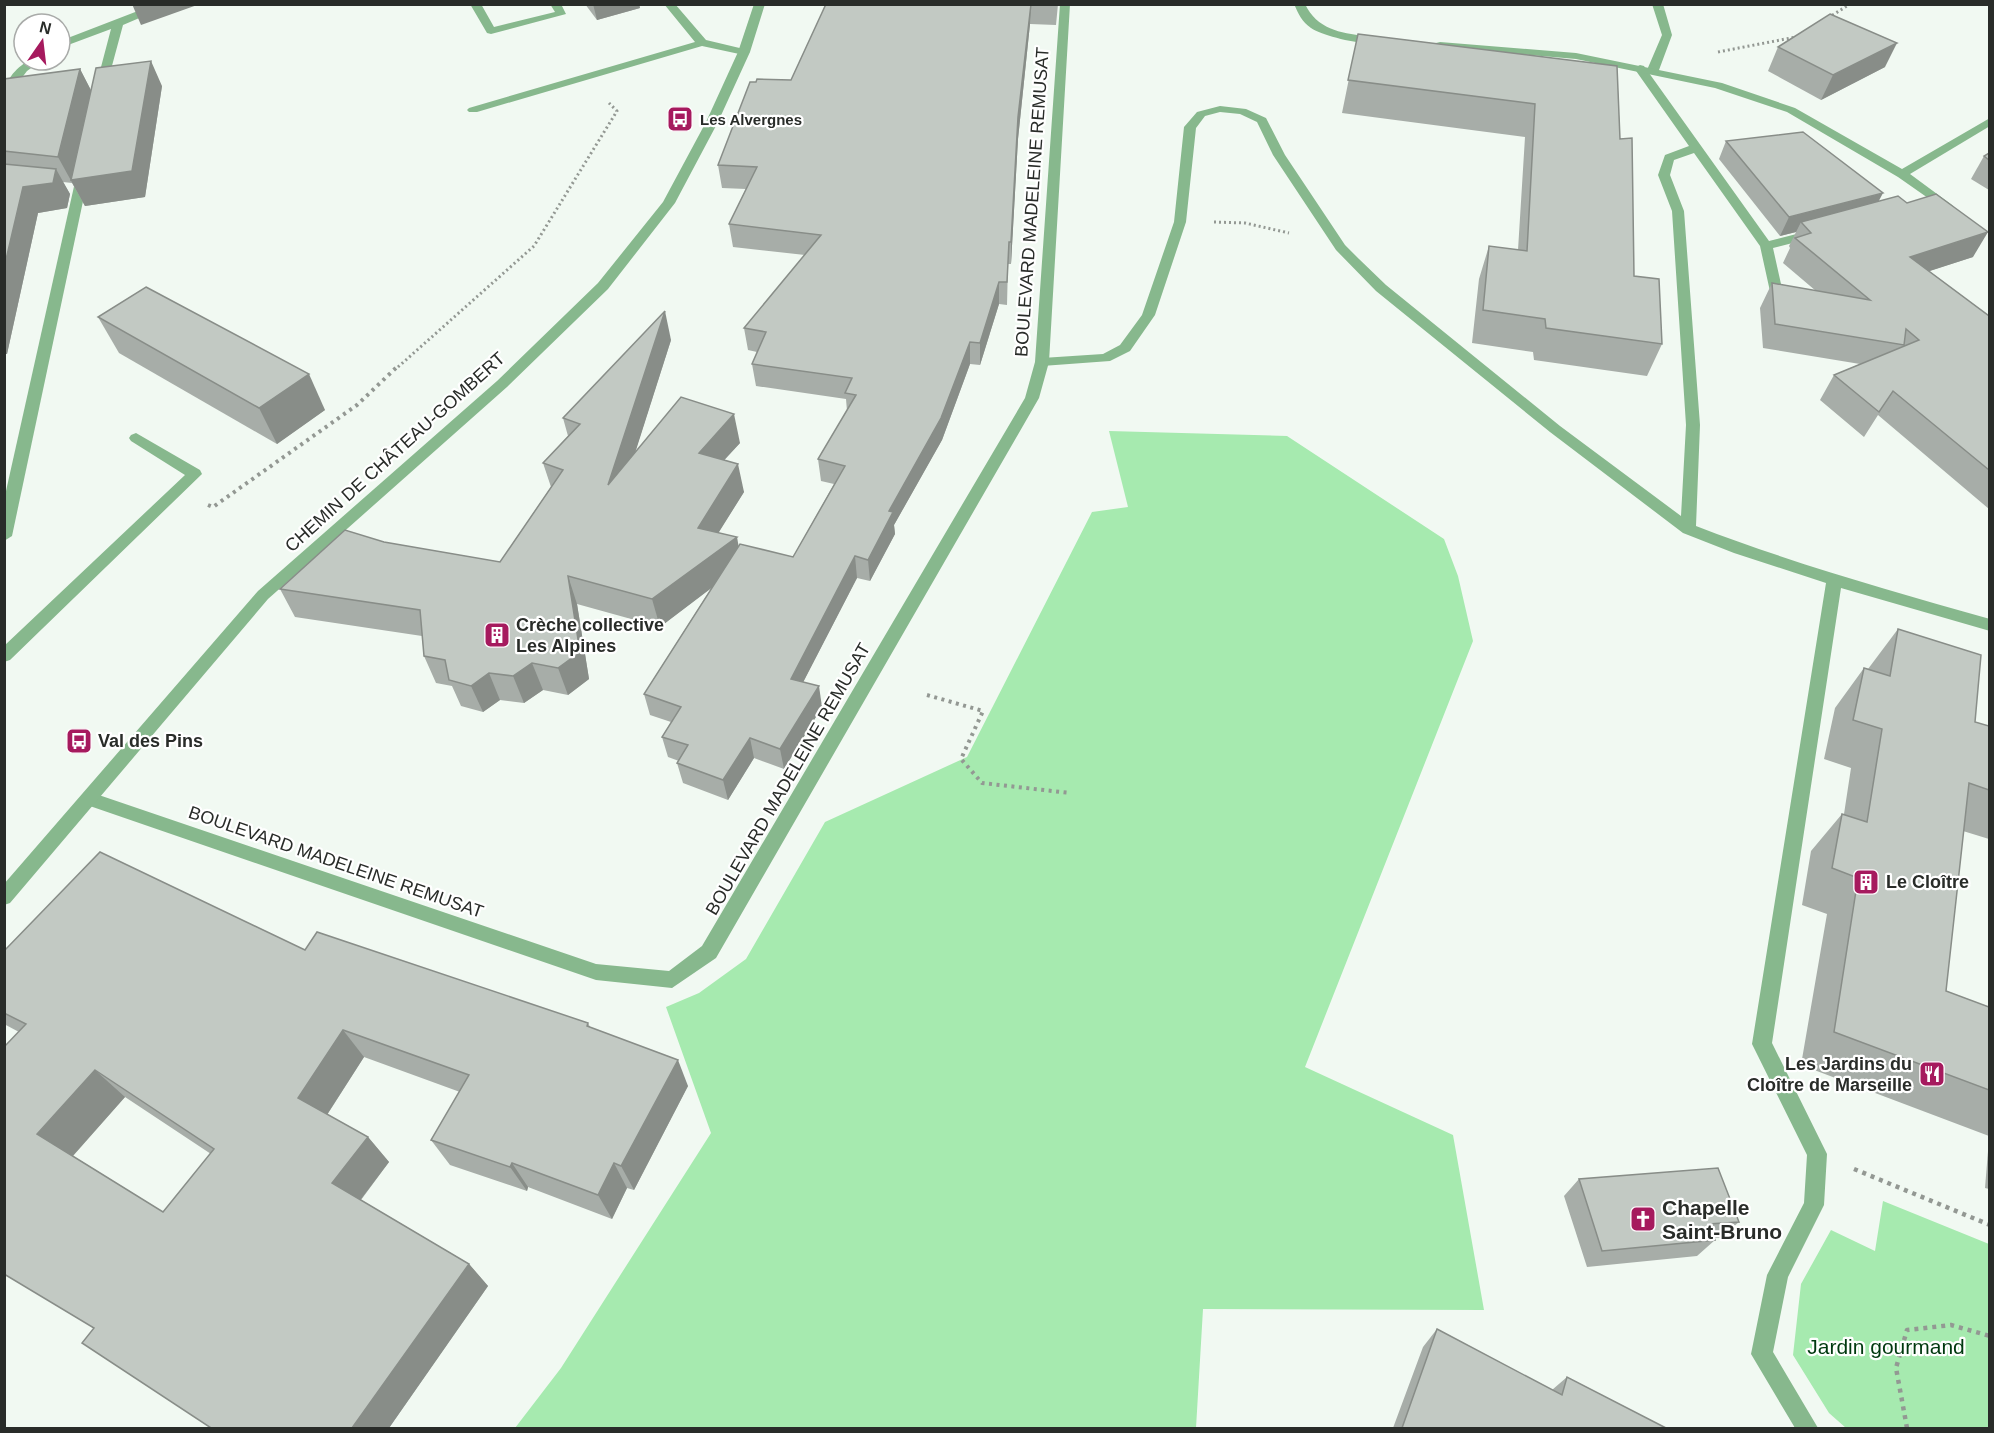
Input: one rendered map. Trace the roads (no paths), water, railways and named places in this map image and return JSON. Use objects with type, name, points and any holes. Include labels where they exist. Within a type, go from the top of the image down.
[{"type":"street","points":[[72,40],[167,4]]},
{"type":"street","points":[[475,4],[490,31],[561,14],[555,4]]},
{"type":"street","points":[[669,4],[702,43]]},
{"type":"street","name":"CHEMIN DE CHÂTEAU-GOMBERT","points":[[7,890],[90,799],[263,595],[502,384],[603,286],[669,203],[712,122],[744,52],[760,4]]},
{"type":"street","name":"BOULEVARD MADELEINE REMUSAT","points":[[90,799],[596,972],[672,980],[709,952],[1032,398],[1042,362],[1065,4]]},
{"type":"street","points":[[1299,4],[1308,21],[1323,30],[1358,38],[1392,41]]},
{"type":"street","points":[[1646,69],[1667,35],[1657,4]]},
{"type":"street","points":[[99,98],[118,23]]},
{"type":"street","points":[[473,110],[702,43],[744,52]]},
{"type":"street","points":[[1427,44],[1576,56],[1718,85],[1791,110],[1902,174],[1954,213]]},
{"type":"street","points":[[1646,69],[1696,148],[1766,246],[1779,302]]},
{"type":"street","points":[[4,94],[20,72]]},
{"type":"street","points":[[1042,362],[1106,358],[1125,348],[1148,315],[1180,222],[1190,127],[1201,114],[1220,109],[1242,111],[1262,120],[1279,155],[1340,247],[1381,288],[1555,429],[1688,529],[1739,549],[1834,580],[1989,625]]},
{"type":"street","points":[[1902,174],[1989,121]]},
{"type":"street","points":[[1688,529],[1692,413],[1678,211],[1664,175],[1669,158],[1696,148]]},
{"type":"street","points":[[4,536],[74,188],[87,155]]},
{"type":"street","points":[[1766,246],[1823,231]]},
{"type":"street","points":[[4,656],[195,474],[136,438]]},
{"type":"street","points":[[1807,1428],[1762,1354],[1778,1275],[1814,1205],[1817,1154],[1762,1044],[1834,580]]},
{"type":"place","name":"Les Alvergnes","points":[[680,119]]},
{"type":"place","name":"Crèche collective Les Alpines","points":[[497,635]]},
{"type":"place","name":"Val des Pins","points":[[79,741]]},
{"type":"place","name":"Le Cloître","points":[[1866,882]]},
{"type":"place","name":"Les Jardins du Cloître de Marseille","points":[[1932,1074]]},
{"type":"place","name":"Chapelle Saint-Bruno","points":[[1643,1219]]},
{"type":"park label","name":"Jardin gourmand","points":[[1886,1346]]}]
